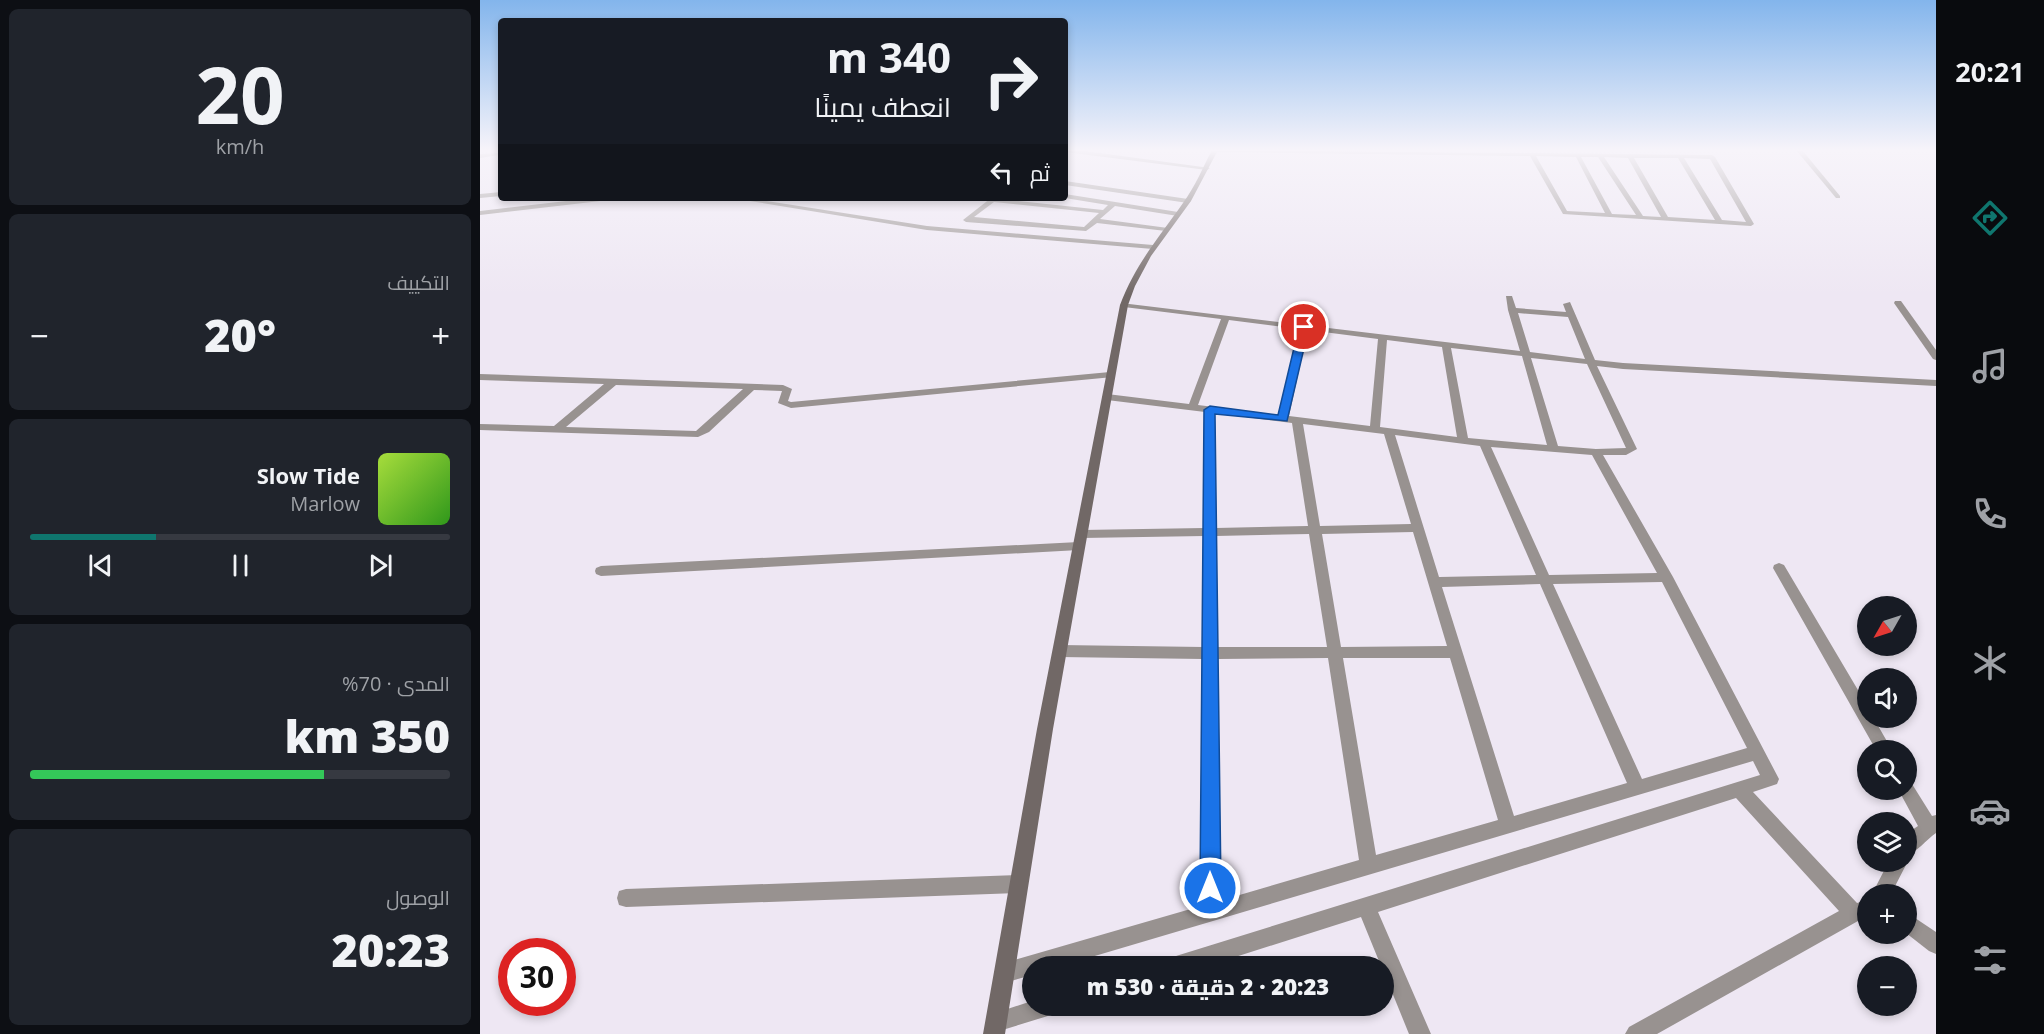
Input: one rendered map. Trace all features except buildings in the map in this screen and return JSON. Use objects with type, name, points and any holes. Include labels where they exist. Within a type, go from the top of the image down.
[{"type":"main road","points":[[995,1028],[1018,884],[1124,304],[1134,279],[1153,247],[1190,198]]},
{"type":"street","points":[[1081,198],[1179,214]]},
{"type":"street","points":[[1169,198],[1188,201]]},
{"type":"street","points":[[1556,198],[1563,212],[1748,225],[1751,223],[1737,198]]},
{"type":"street","points":[[1601,198],[1610,216]]},
{"type":"street","points":[[1628,198],[1641,218]]},
{"type":"street","points":[[1654,198],[1666,219]]},
{"type":"street","points":[[1705,198],[1720,223]]},
{"type":"street","points":[[550,205],[552,201]]},
{"type":"street","points":[[480,213],[584,201]]},
{"type":"street","points":[[762,201],[927,228],[1153,247]]},
{"type":"street","points":[[958,226],[990,201]]},
{"type":"street","points":[[1010,201],[1105,212]]},
{"type":"street","points":[[968,219],[1086,229],[1114,203]]},
{"type":"street","points":[[1097,221],[1166,229]]},
{"type":"street","points":[[1509,298],[1554,449]]},
{"type":"street","points":[[1898,303],[1936,357]]},
{"type":"street","points":[[1124,304],[1629,366],[1936,383]]},
{"type":"street","points":[[1107,397],[1463,441],[1596,452],[1626,452],[1632,449],[1591,362],[1567,304]]},
{"type":"street","points":[[1512,310],[1571,315]]},
{"type":"street","points":[[1192,408],[1226,317]]},
{"type":"street","points":[[1304,327],[1290,419],[1315,531],[1370,865]]},
{"type":"street","points":[[1383,336],[1382,431],[1418,528],[1508,825]]},
{"type":"street","points":[[1446,344],[1463,441]]},
{"type":"street","points":[[480,377],[787,389],[812,403],[1110,375]]},
{"type":"street","points":[[556,429],[613,382]]},
{"type":"street","points":[[480,427],[698,434],[751,387]]},
{"type":"street","points":[[1210,410],[1210,912]]},
{"type":"street","points":[[1484,443],[1637,787]]},
{"type":"street","points":[[1208,956],[1771,780],[1666,578],[1596,452]]},
{"type":"street","points":[[601,571],[1210,532],[1418,528]]},
{"type":"street","points":[[1779,568],[1878,740]]},
{"type":"street","points":[[1434,582],[1666,578]]},
{"type":"street","points":[[1060,651],[1456,652]]},
{"type":"street","points":[[1004,973],[1758,752]]},
{"type":"street","points":[[1740,790],[1857,907]]},
{"type":"street","points":[[1914,800],[1933,826],[1917,839]]},
{"type":"street","points":[[626,898],[1018,884]]},
{"type":"street","points":[[1366,907],[1420,1034]]},
{"type":"street","points":[[1636,1034],[1857,913]]},
{"type":"street","points":[[1917,929],[1936,944]]},
{"type":"street","points":[[995,1028],[1024,1016]]},
{"type":"route","points":[[1210,888],[1210,410],[1283,419],[1304,327]]}]
